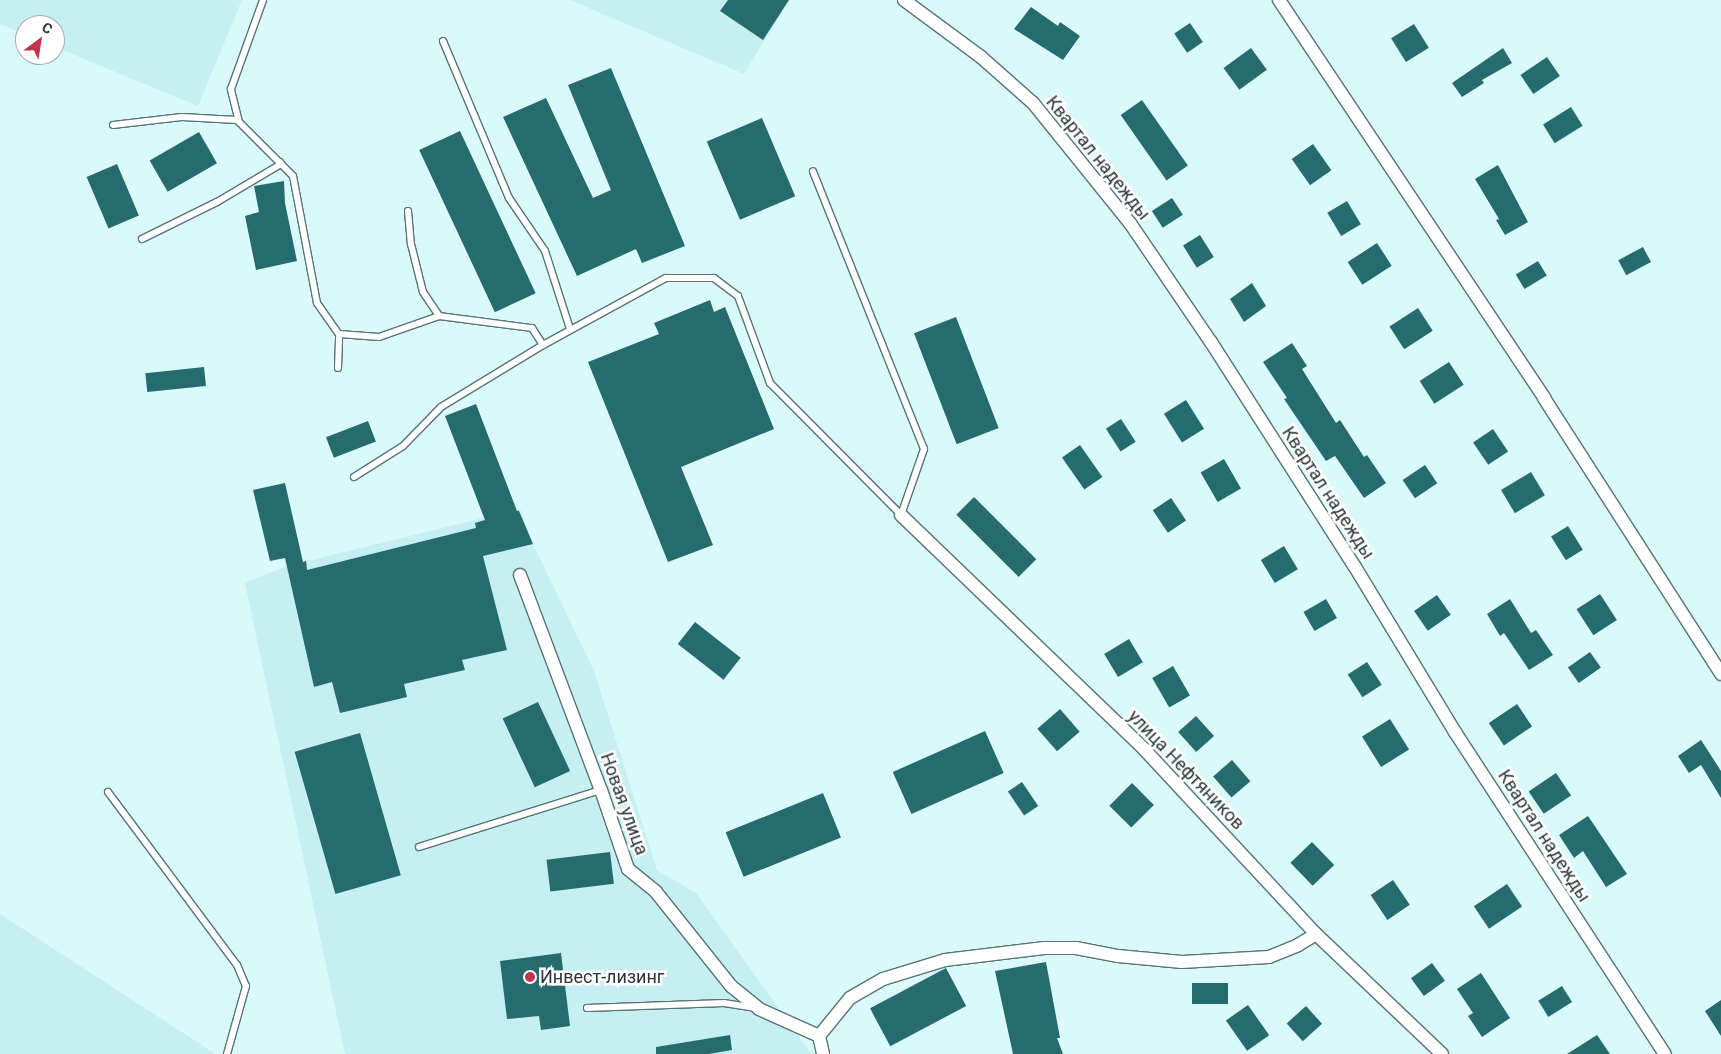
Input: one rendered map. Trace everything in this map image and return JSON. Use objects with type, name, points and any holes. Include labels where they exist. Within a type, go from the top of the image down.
[{"type":"street","name":"Квартал надежды","points":[[904,0],[981,57],[1033,103],[1130,223],[1211,342],[1355,567],[1455,732],[1665,1054]]},
{"type":"street","points":[[1279,0],[1539,390],[1721,674]]},
{"type":"street","name":"улица Нефтяников","points":[[902,515],[1144,749],[1316,934],[1442,1054]]},
{"type":"street","name":"Новая улица","points":[[520,575],[601,790],[628,869],[656,892],[731,986],[758,1008],[819,1036]]},
{"type":"street","points":[[824,1054],[819,1036],[850,998],[883,979],[945,960],[1044,948],[1076,948],[1118,956],[1182,962],[1269,957],[1298,945],[1316,934]]},
{"type":"lane","points":[[263,0],[231,89],[237,120],[292,176],[317,303],[339,334],[338,368]]},
{"type":"lane","points":[[443,41],[509,198],[545,251],[570,329]]},
{"type":"lane","points":[[113,125],[182,118],[237,120]]},
{"type":"lane","points":[[142,239],[217,202],[281,164]]},
{"type":"lane","points":[[354,477],[403,446],[440,407],[570,329],[666,278],[714,278],[738,296],[770,383],[902,515],[924,450],[813,171]]},
{"type":"lane","points":[[408,211],[411,244],[423,292],[439,316]]},
{"type":"lane","points":[[339,334],[379,337],[439,316],[532,328],[543,345]]},
{"type":"lane","points":[[419,847],[601,790]]},
{"type":"lane","points":[[108,792],[238,965],[246,986],[227,1054]]},
{"type":"lane","points":[[587,1008],[724,1003],[758,1008]]},
{"type":"shaded area","points":[[0,0],[242,0],[198,106],[65,51],[65,15],[15,15],[15,30],[0,24]]},
{"type":"shaded area","points":[[570,0],[789,0],[744,74]]},
{"type":"shaded area","points":[[520,509],[533,544],[594,671],[657,870],[697,894],[811,1054],[345,1054],[245,583],[287,566]]},
{"type":"shaded area","points":[[0,914],[214,1053],[0,1054]]},
{"type":"building","points":[[728,0],[789,0],[763,40],[720,11]]},
{"type":"building","points":[[1031,7],[1058,26],[1060,22],[1080,36],[1063,60],[1014,29]]},
{"type":"building","points":[[1190,23],[1203,42],[1187,53],[1174,34]]},
{"type":"building","points":[[1414,24],[1429,48],[1406,62],[1391,38]]},
{"type":"building","points":[[1251,48],[1267,70],[1239,90],[1223,68]]},
{"type":"building","points":[[1503,48],[1512,63],[1482,80],[1484,83],[1462,97],[1452,83]]},
{"type":"building","points":[[1547,57],[1560,76],[1533,94],[1520,75]]},
{"type":"building","points":[[611,68],[685,246],[642,263],[636,249],[577,276],[503,117],[546,98],[593,198],[611,190],[568,85]]},
{"type":"building","points":[[1142,100],[1188,166],[1167,180],[1121,115]]},
{"type":"building","points":[[1571,107],[1583,126],[1555,143],[1543,124]]},
{"type":"building","points":[[762,118],[795,196],[740,220],[707,141]]},
{"type":"building","points":[[460,131],[536,293],[495,312],[419,150]]},
{"type":"building","points":[[199,132],[217,163],[168,192],[150,160]]},
{"type":"building","points":[[1313,144],[1331,170],[1310,185],[1292,159]]},
{"type":"building","points":[[117,164],[139,216],[109,228],[87,177]]},
{"type":"building","points":[[1498,165],[1528,222],[1505,235],[1496,220],[1499,219],[1475,179]]},
{"type":"building","points":[[284,181],[285,203],[297,261],[256,270],[245,216],[259,212],[254,186]]},
{"type":"building","points":[[1172,198],[1183,215],[1163,228],[1152,211]]},
{"type":"building","points":[[1347,201],[1361,224],[1341,236],[1327,213]]},
{"type":"building","points":[[1200,235],[1214,257],[1197,268],[1183,246]]},
{"type":"building","points":[[1377,243],[1392,266],[1362,285],[1348,262]]},
{"type":"building","points":[[1643,247],[1651,262],[1626,275],[1618,260]]},
{"type":"building","points":[[1538,261],[1547,276],[1524,289],[1516,274]]},
{"type":"building","points":[[1252,283],[1266,306],[1244,322],[1230,299]]},
{"type":"building","points":[[710,300],[714,312],[725,307],[774,429],[681,467],[713,545],[668,562],[588,362],[659,334],[654,323]]},
{"type":"building","points":[[1418,308],[1433,331],[1404,349],[1389,327]]},
{"type":"building","points":[[956,317],[999,428],[957,444],[914,333]]},
{"type":"building","points":[[1292,343],[1307,366],[1302,369],[1336,423],[1340,420],[1364,457],[1367,455],[1386,483],[1364,498],[1335,456],[1326,461],[1284,399],[1287,398],[1263,362]]},
{"type":"building","points":[[1449,362],[1464,385],[1434,404],[1420,381]]},
{"type":"building","points":[[204,367],[206,386],[147,392],[145,373]]},
{"type":"building","points":[[1186,400],[1204,429],[1182,443],[1164,414]]},
{"type":"building","points":[[476,404],[517,511],[519,511],[533,544],[483,556],[507,650],[462,660],[465,670],[404,684],[407,697],[340,713],[332,682],[314,687],[285,558],[270,561],[253,490],[285,483],[303,562],[306,561],[307,570],[476,528],[475,523],[485,520],[445,416]]},
{"type":"building","points":[[1121,419],[1136,442],[1121,451],[1106,429]]},
{"type":"building","points":[[368,421],[376,442],[334,458],[326,437]]},
{"type":"building","points":[[1493,429],[1508,451],[1488,465],[1473,442]]},
{"type":"building","points":[[1080,445],[1102,477],[1084,490],[1062,458]]},
{"type":"building","points":[[1224,459],[1241,488],[1218,502],[1201,472]]},
{"type":"building","points":[[1425,465],[1437,483],[1415,498],[1403,480]]},
{"type":"building","points":[[1531,472],[1545,495],[1515,513],[1501,490]]},
{"type":"building","points":[[974,497],[1036,559],[1019,577],[956,515]]},
{"type":"building","points":[[1171,498],[1186,520],[1168,533],[1153,510]]},
{"type":"building","points":[[1568,526],[1583,550],[1566,560],[1551,537]]},
{"type":"building","points":[[1284,546],[1298,569],[1275,583],[1261,560]]},
{"type":"building","points":[[1600,594],[1617,620],[1593,635],[1577,609]]},
{"type":"building","points":[[1437,595],[1451,615],[1428,631],[1414,611]]},
{"type":"building","points":[[1326,599],[1337,618],[1314,631],[1303,612]]},
{"type":"building","points":[[1510,599],[1531,633],[1536,630],[1553,655],[1529,670],[1504,633],[1500,636],[1487,614]]},
{"type":"building","points":[[695,622],[741,658],[723,680],[678,644]]},
{"type":"building","points":[[1129,639],[1143,662],[1118,677],[1104,654]]},
{"type":"building","points":[[1590,652],[1601,668],[1579,683],[1568,667]]},
{"type":"building","points":[[1367,662],[1382,685],[1362,697],[1348,675]]},
{"type":"building","points":[[1173,666],[1190,695],[1169,707],[1152,678]]},
{"type":"building","points":[[538,702],[570,771],[535,787],[503,718]]},
{"type":"building","points":[[1517,704],[1532,726],[1504,745],[1489,723]]},
{"type":"building","points":[[1060,709],[1080,732],[1057,751],[1037,729]]},
{"type":"building","points":[[1196,716],[1214,736],[1196,752],[1178,732]]},
{"type":"building","points":[[1390,719],[1409,750],[1381,767],[1362,736]]},
{"type":"building","points":[[985,731],[1004,773],[911,814],[893,772]]},
{"type":"building","points":[[360,733],[401,875],[335,894],[295,752]]},
{"type":"building","points":[[1701,740],[1721,771],[1721,798],[1701,765],[1689,773],[1678,756]]},
{"type":"building","points":[[1232,760],[1250,781],[1232,798],[1213,776]]},
{"type":"building","points":[[1556,773],[1571,795],[1544,814],[1529,791]]},
{"type":"building","points":[[1022,782],[1038,806],[1024,816],[1008,792]]},
{"type":"building","points":[[1132,783],[1154,805],[1131,828],[1109,806]]},
{"type":"building","points":[[823,793],[841,838],[744,877],[726,832]]},
{"type":"building","points":[[1588,816],[1627,874],[1606,887],[1583,851],[1574,858],[1559,835]]},
{"type":"building","points":[[1312,842],[1334,865],[1313,886],[1290,863]]},
{"type":"building","points":[[610,852],[614,884],[550,892],[546,860]]},
{"type":"building","points":[[1393,880],[1410,905],[1387,920],[1371,895]]},
{"type":"building","points":[[1507,884],[1522,906],[1489,929],[1474,906]]},
{"type":"building","points":[[561,953],[570,1026],[541,1030],[539,1016],[507,1019],[500,961]]},
{"type":"building","points":[[1046,962],[1060,1038],[1057,1038],[1063,1054],[1013,1054],[995,971]]},
{"type":"building","points":[[1432,963],[1445,981],[1424,996],[1411,978]]},
{"type":"building","points":[[946,968],[966,1006],[890,1046],[870,1008]]},
{"type":"building","points":[[1481,973],[1510,1018],[1482,1037],[1468,1016],[1473,1013],[1457,989]]},
{"type":"building","points":[[1192,983],[1228,983],[1228,1004],[1192,1004]]},
{"type":"building","points":[[1562,986],[1572,1002],[1548,1017],[1538,1001]]},
{"type":"building","points":[[1721,1000],[1721,1036],[1705,1011]]},
{"type":"building","points":[[1248,1005],[1269,1035],[1247,1051],[1226,1020]]},
{"type":"building","points":[[1306,1006],[1322,1024],[1303,1041],[1287,1023]]},
{"type":"building","points":[[730,1035],[732,1050],[709,1054],[656,1054],[656,1047]]},
{"type":"building","points":[[1597,1035],[1610,1054],[1567,1054]]},
{"type":"place","name":"Инвест-лизинг","points":[[530,977]]}]
